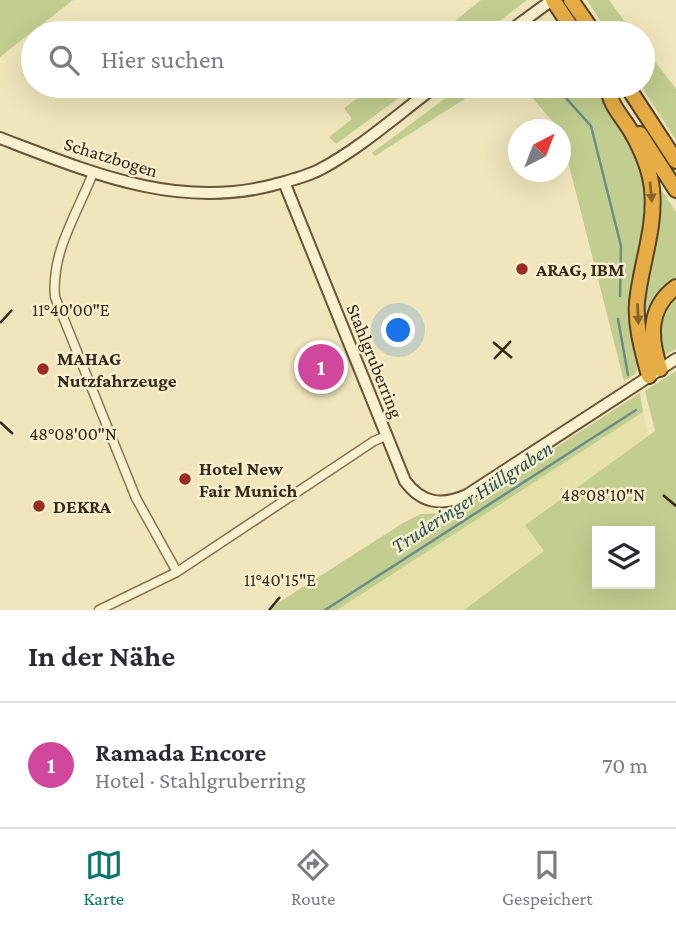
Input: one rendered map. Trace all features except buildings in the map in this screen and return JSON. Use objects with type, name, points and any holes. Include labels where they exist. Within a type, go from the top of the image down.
[{"type":"highway","points":[[552,0],[567,21]]},
{"type":"highway","points":[[571,0],[586,21]]},
{"type":"highway","points":[[609,98],[632,133],[652,186],[653,215],[637,305],[639,335],[654,373]]},
{"type":"highway","points":[[616,98],[676,190]]},
{"type":"highway","points":[[635,98],[676,162]]},
{"type":"highway","points":[[654,373],[652,331],[655,314],[662,300],[676,287]]},
{"type":"main road","points":[[524,21],[552,0]]},
{"type":"main road","name":"Schatzbogen","points":[[0,138],[93,173],[141,187],[181,193],[240,192],[284,182],[317,170],[338,158],[420,98]]},
{"type":"main road","name":"Stahlgruberring","points":[[284,182],[386,436]]},
{"type":"main road","points":[[386,436],[412,491],[431,502],[443,503],[467,495],[676,359]]},
{"type":"street","points":[[93,173],[60,250],[54,275],[55,297],[136,498],[177,572]]},
{"type":"street","name":"Stahlgruberring","points":[[99,610],[177,572],[374,441],[386,436]]},
{"type":"shaded area","points":[[643,412],[648,436],[525,524],[545,551],[464,610],[337,610]]},
{"type":"green space","points":[[0,0],[73,0],[46,21],[21,21],[21,41],[0,57]]},
{"type":"green space","points":[[481,0],[527,0],[500,21],[455,21]]},
{"type":"green space","points":[[587,0],[609,0],[624,21],[600,21]]},
{"type":"green space","points":[[655,62],[676,89],[676,140],[649,98],[655,98]]},
{"type":"green space","points":[[358,98],[399,98],[336,144],[329,137],[352,119],[344,108]]},
{"type":"green space","points":[[446,98],[466,98],[375,156],[372,153]]},
{"type":"green space","points":[[532,98],[603,98],[635,149],[645,181],[646,212],[640,362],[635,374],[624,381],[571,173],[571,119],[550,119]]},
{"type":"green space","points":[[656,181],[676,212],[676,283],[665,290],[652,356],[643,327],[642,310]]},
{"type":"green space","points":[[676,293],[676,349],[663,356],[657,344],[660,311]]},
{"type":"green space","points":[[676,371],[676,610],[464,610],[544,551],[525,525],[655,431],[645,391]]},
{"type":"green space","points":[[640,393],[643,412],[337,610],[267,610],[403,523],[421,514],[454,513]]},
{"type":"waterway","name":"Truderinger Hüllgraben","points":[[566,98],[591,126],[621,246],[620,296]]},
{"type":"waterway","name":"Truderinger Hüllgraben","points":[[618,319],[628,375]]},
{"type":"waterway","name":"Truderinger Hüllgraben","points":[[325,610],[636,410]]},
{"type":"place","name":"ARAG, IBM","points":[[522,269]]},
{"type":"place","name":"Ramada Encore","points":[[321,367]]},
{"type":"place","name":"MAHAG Nutzfahrzeuge","points":[[43,369]]},
{"type":"place","name":"Hotel New Fair Munich","points":[[185,479]]},
{"type":"place","name":"DEKRA","points":[[39,506]]}]
